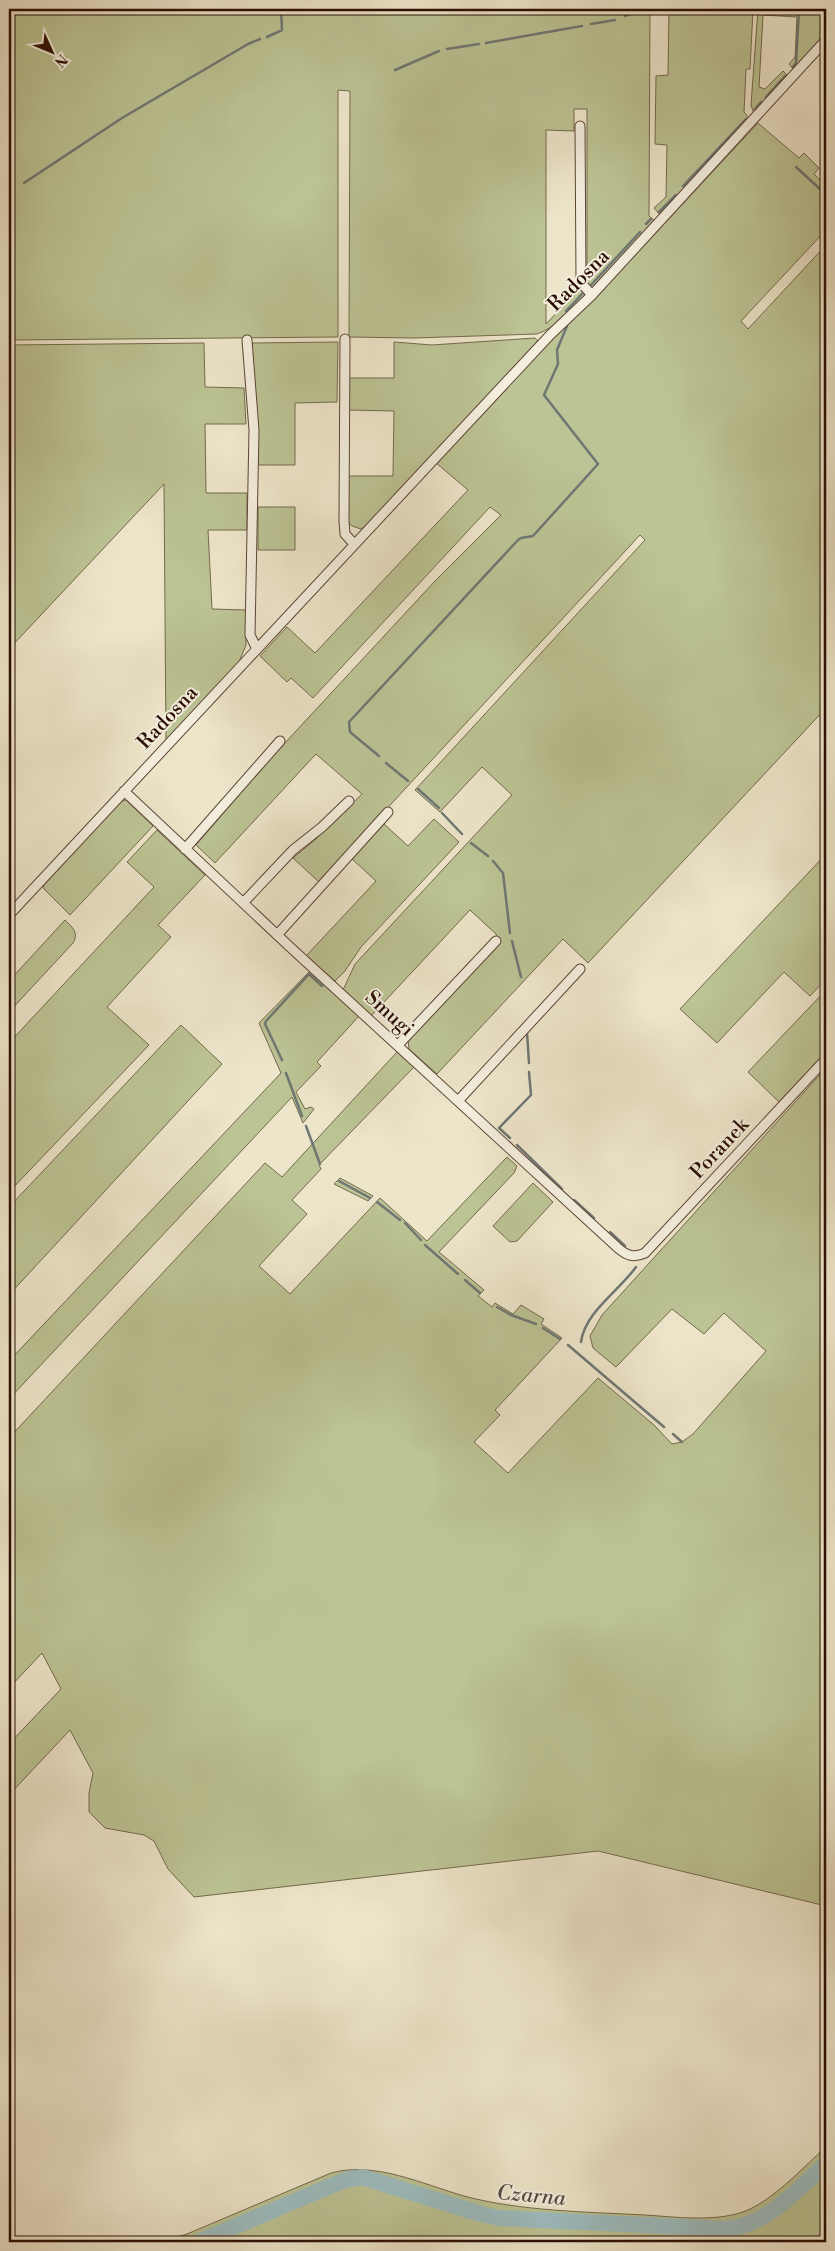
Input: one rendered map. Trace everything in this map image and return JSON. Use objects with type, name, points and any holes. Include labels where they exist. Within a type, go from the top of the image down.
[{"type":"street","name":"Radosna","points":[[9,915],[550,335],[592,295],[826,40]]},
{"type":"street","points":[[580,126],[581,279],[582,285],[592,295]]},
{"type":"street","points":[[247,340],[254,430],[250,635],[257,648]]},
{"type":"street","points":[[345,340],[344,521],[346,534],[354,544]]},
{"type":"street","points":[[185,849],[280,741]]},
{"type":"street","name":"Smugi","points":[[124,791],[277,935],[618,1248],[624,1253],[635,1257]]},
{"type":"street","points":[[243,903],[293,850],[322,827],[349,801]]},
{"type":"street","points":[[277,935],[388,812]]},
{"type":"street","points":[[398,1045],[496,941]]},
{"type":"street","points":[[458,1101],[580,969]]},
{"type":"street","name":"Poranek","points":[[635,1257],[645,1253],[826,1059]]},
{"type":"green space","points":[[9,9],[650,9],[649,216],[654,220],[594,289],[585,283],[587,273],[587,109],[574,109],[574,131],[546,130],[546,324],[580,288],[585,294],[585,299],[557,323],[537,334],[414,338],[349,337],[350,91],[338,90],[338,337],[9,340]]},
{"type":"green space","points":[[669,9],[753,9],[750,69],[746,69],[744,112],[749,118],[660,215],[654,208],[666,197],[667,145],[655,144],[656,76],[668,75]]},
{"type":"green space","points":[[758,9],[826,9],[826,34],[794,70],[789,64],[795,57],[797,17],[763,15],[759,87],[765,89],[783,71],[789,77],[754,114],[751,105]]},
{"type":"green space","points":[[758,123],[799,158],[804,153],[819,168],[814,174],[826,186],[826,230],[741,321],[748,329],[826,245],[826,708],[588,963],[563,939],[437,1074],[409,1049],[408,1040],[499,941],[496,934],[470,910],[371,1016],[343,990],[355,964],[512,795],[482,767],[440,812],[415,790],[645,540],[640,535],[319,882],[293,858],[316,839],[362,794],[316,754],[215,863],[196,845],[271,758],[435,581],[501,515],[490,507],[313,698],[291,678],[287,682],[260,656],[287,627],[315,653],[468,490],[435,462],[561,328],[597,296]]},
{"type":"green space","points":[[535,338],[538,341],[528,353],[366,526],[361,529],[352,526],[348,522],[348,476],[393,476],[394,411],[349,410],[349,378],[394,378],[394,342],[432,345]]},
{"type":"green space","points":[[338,342],[337,402],[295,403],[295,465],[258,465],[252,343]]},
{"type":"green space","points":[[204,343],[205,387],[244,388],[246,424],[205,424],[206,493],[247,493],[247,530],[208,530],[212,609],[246,610],[246,645],[239,662],[166,742],[164,484],[9,649],[9,345]]},
{"type":"green space","points":[[258,507],[295,507],[295,550],[258,550]]},
{"type":"green space","points":[[126,800],[153,826],[70,915],[43,888],[44,885],[120,801]]},
{"type":"green space","points":[[434,819],[459,842],[361,947],[345,971],[335,981],[306,956],[376,881],[352,859],[384,824],[408,846]]},
{"type":"green space","points":[[157,830],[205,875],[158,925],[171,937],[107,1007],[149,1045],[9,1192],[9,1043],[154,887],[127,862]]},
{"type":"green space","points":[[826,854],[826,979],[810,996],[784,972],[717,1043],[680,1009]]},
{"type":"green space","points":[[65,920],[75,933],[73,943],[9,1012],[9,981]]},
{"type":"green space","points":[[310,971],[359,1016],[317,1062],[321,1066],[296,1092],[305,1109],[311,1107],[314,1109],[303,1123],[292,1097],[9,1399],[9,1361],[281,1073],[259,1023]]},
{"type":"green space","points":[[826,990],[826,1052],[779,1102],[748,1072]]},
{"type":"green space","points":[[181,1025],[222,1064],[9,1295],[9,1207]]},
{"type":"green space","points":[[397,1052],[414,1067],[319,1165],[321,1169],[292,1200],[307,1214],[259,1266],[290,1294],[380,1198],[427,1241],[507,1157],[517,1166],[514,1173],[439,1252],[484,1290],[478,1296],[492,1307],[495,1303],[513,1314],[521,1305],[544,1319],[541,1324],[562,1338],[495,1410],[500,1415],[474,1442],[508,1473],[598,1378],[654,1425],[672,1444],[682,1442],[693,1434],[766,1351],[724,1313],[704,1334],[672,1309],[616,1367],[593,1348],[590,1336],[602,1315],[826,1068],[826,1906],[598,1851],[194,1897],[168,1869],[154,1841],[144,1835],[105,1828],[89,1812],[89,1793],[93,1773],[70,1730],[9,1795],[9,1744],[61,1689],[42,1653],[9,1688],[9,1438],[265,1163],[282,1177]]},
{"type":"green space","points":[[340,1178],[373,1196],[368,1201],[334,1184]]},
{"type":"green space","points":[[533,1183],[553,1202],[517,1241],[510,1242],[493,1226]]},
{"type":"green space","points":[[826,2147],[826,2242],[162,2242],[187,2234],[331,2173],[348,2170],[381,2172],[415,2180],[464,2196],[530,2208],[682,2218],[719,2217],[743,2212],[765,2200],[787,2183]]},
{"type":"waterway","points":[[267,37],[282,30],[281,9]]},
{"type":"waterway","points":[[625,16],[643,9]]},
{"type":"waterway","points":[[793,67],[796,63],[799,9]]},
{"type":"waterway","points":[[591,24],[615,20]]},
{"type":"waterway","points":[[486,43],[582,26]]},
{"type":"waterway","points":[[24,183],[122,118],[248,44],[260,39]]},
{"type":"waterway","points":[[447,49],[479,44]]},
{"type":"waterway","points":[[395,70],[439,51]]},
{"type":"waterway","points":[[766,97],[785,76]]},
{"type":"waterway","points":[[755,109],[761,102]]},
{"type":"waterway","points":[[683,186],[747,120]]},
{"type":"waterway","points":[[796,167],[821,190]]},
{"type":"waterway","points":[[659,212],[676,195]]},
{"type":"waterway","points":[[646,224],[651,219]]},
{"type":"waterway","points":[[591,285],[640,232]]},
{"type":"waterway","points":[[566,311],[582,294]]},
{"type":"waterway","points":[[379,756],[350,732],[349,722],[518,540],[533,536],[598,464],[544,395],[558,364],[557,350],[567,326]]},
{"type":"waterway","points":[[386,763],[408,781]]},
{"type":"waterway","points":[[418,789],[439,808]]},
{"type":"waterway","points":[[442,813],[462,834]]},
{"type":"waterway","points":[[471,843],[488,856]]},
{"type":"waterway","points":[[493,861],[503,873],[510,933]]},
{"type":"waterway","points":[[512,941],[521,977]]},
{"type":"waterway","points":[[282,1060],[265,1024],[266,1021],[309,974],[322,986]]},
{"type":"waterway","points":[[527,1032],[529,1063]]},
{"type":"waterway","points":[[510,1138],[499,1128],[531,1095],[529,1072]]},
{"type":"waterway","points":[[286,1073],[302,1116]]},
{"type":"waterway","points":[[306,1126],[320,1164]]},
{"type":"waterway","points":[[517,1145],[562,1189]]},
{"type":"waterway","points":[[339,1181],[370,1198]]},
{"type":"waterway","points":[[574,1200],[594,1218]]},
{"type":"waterway","points":[[377,1202],[400,1220]]},
{"type":"waterway","points":[[405,1223],[421,1240]]},
{"type":"waterway","points":[[610,1232],[625,1246]]},
{"type":"waterway","points":[[425,1245],[458,1274]]},
{"type":"waterway","points":[[581,1342],[584,1331],[596,1311],[636,1267]]},
{"type":"waterway","points":[[465,1280],[480,1293]]},
{"type":"waterway","points":[[497,1307],[511,1315],[536,1324]]},
{"type":"waterway","points":[[543,1328],[560,1339]]},
{"type":"waterway","points":[[568,1345],[664,1427]]},
{"type":"waterway","points":[[673,1434],[682,1442]]},
{"type":"waterway","name":"Czarna","points":[[198,2242],[345,2180],[362,2177],[499,2218],[727,2229],[756,2221],[781,2205],[826,2164]]}]
